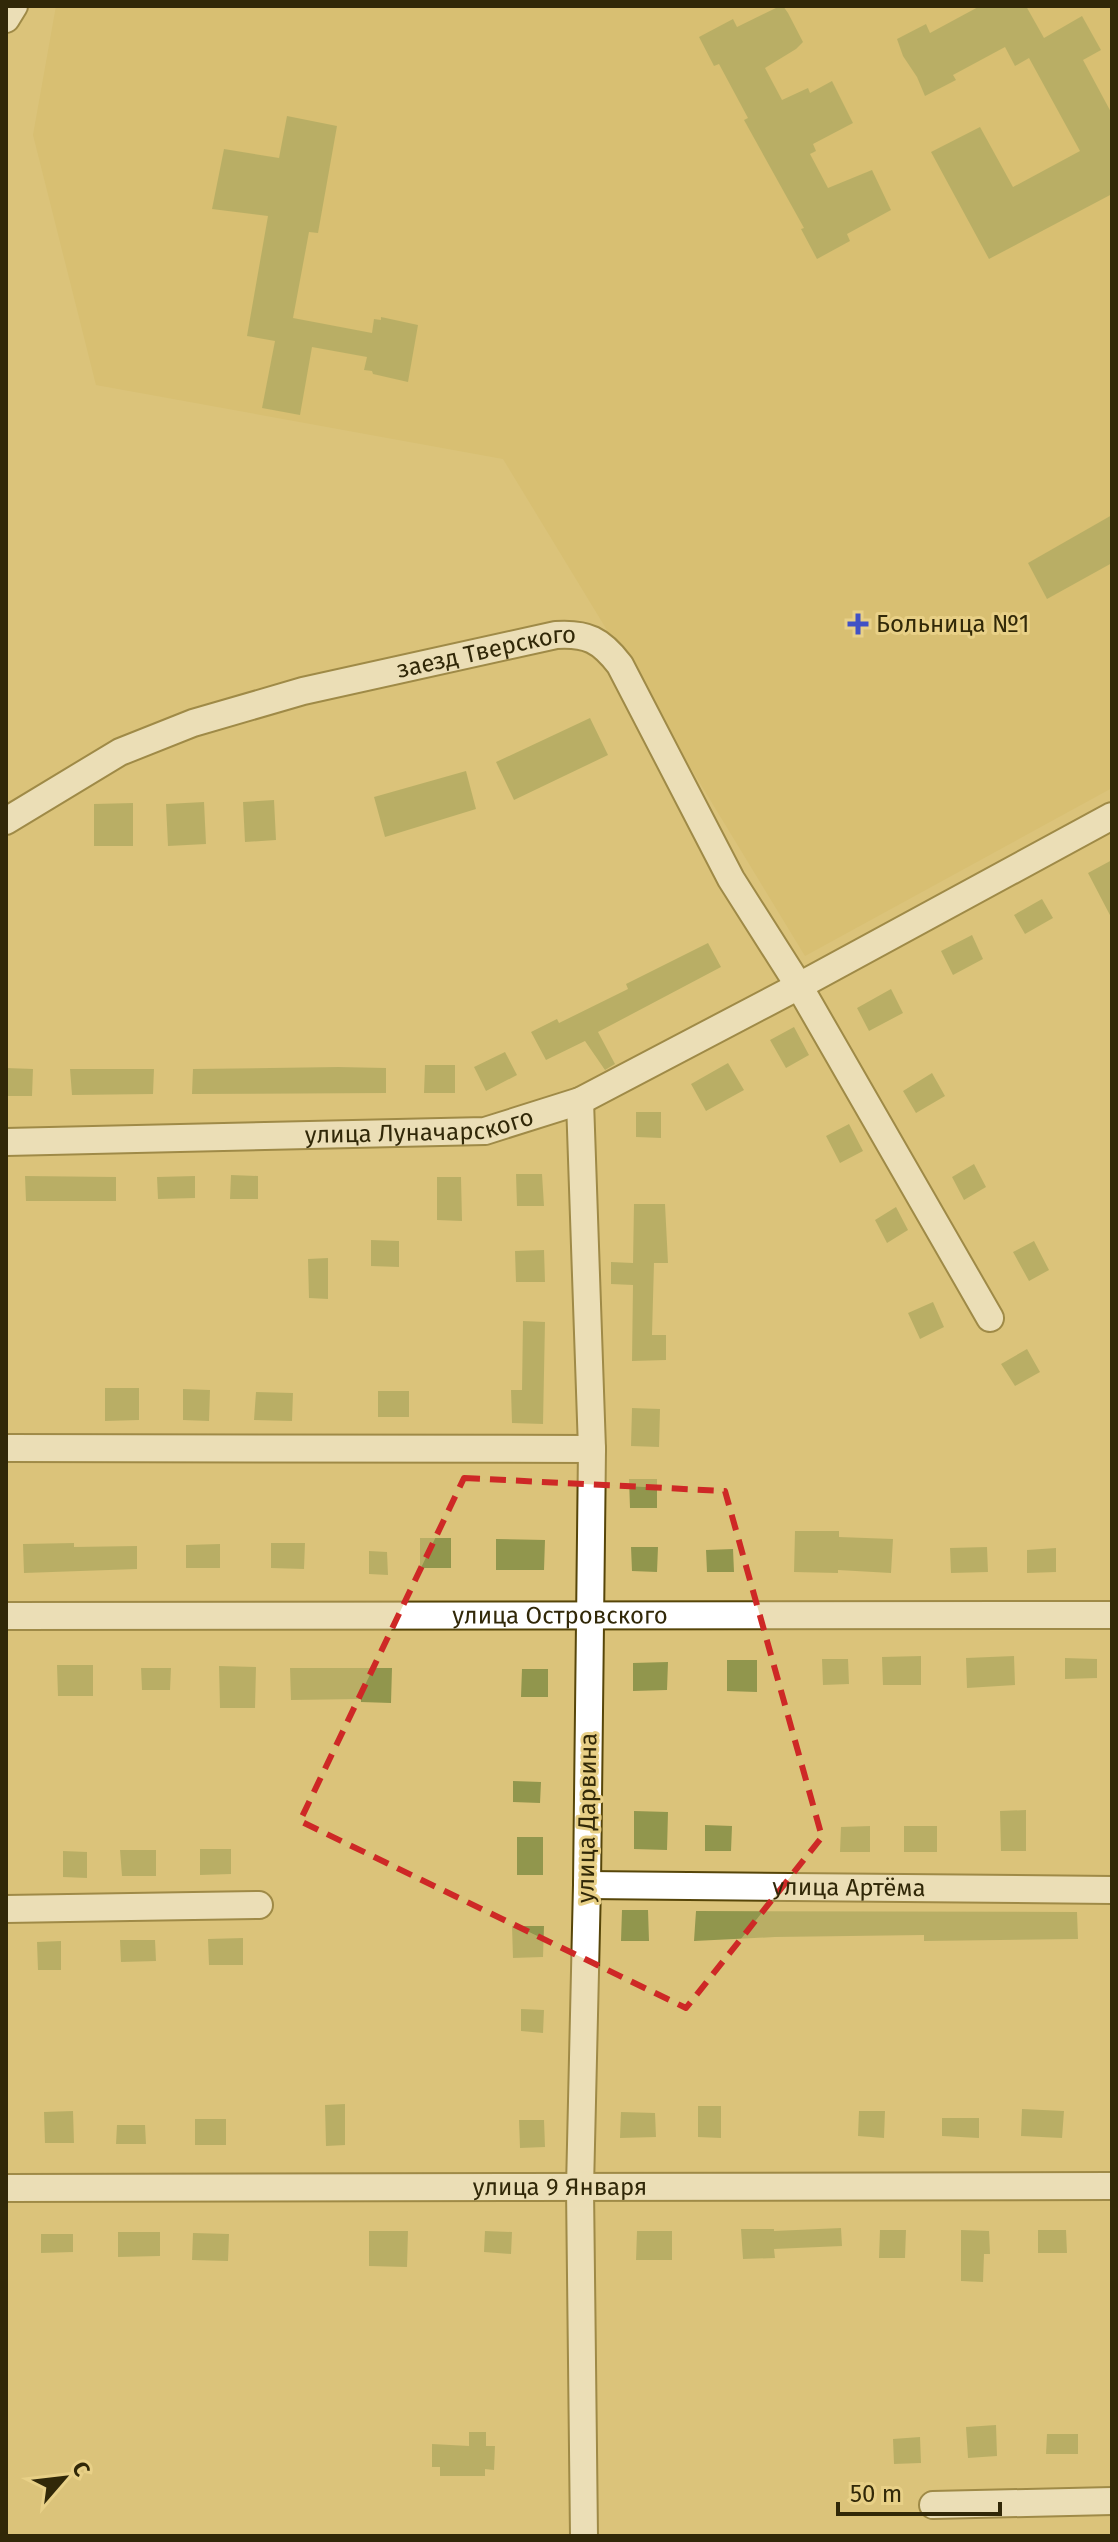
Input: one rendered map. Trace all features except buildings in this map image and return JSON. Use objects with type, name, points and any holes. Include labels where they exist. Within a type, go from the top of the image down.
[{"type":"street","points":[[6,19],[14,6]]},
{"type":"street","name":"заезд Тверского","points":[[6,821],[120,752],[193,723],[303,691],[556,635],[575,634],[593,639],[609,650],[620,665],[731,879],[799,986]]},
{"type":"street","name":"улица Луначарского","points":[[6,1142],[485,1131],[580,1101],[1112,816]]},
{"type":"street","points":[[799,986],[990,1318]]},
{"type":"street","name":"улица Дарвина","points":[[580,1101],[592,1449],[580,2188],[584,2536]]},
{"type":"street","points":[[6,1448],[592,1449]]},
{"type":"street","name":"улица Островского","points":[[6,1616],[1112,1615]]},
{"type":"street","name":"улица Артёма","points":[[587,1885],[1112,1890]]},
{"type":"street","points":[[6,1909],[259,1905]]},
{"type":"street","name":"улица 9 Января","points":[[6,2188],[1112,2186]]},
{"type":"street","points":[[933,2505],[1112,2501]]},
{"type":"highlighted area","points":[[464,1478],[725,1491],[822,1837],[686,2008],[300,1821]]},
{"type":"shaded area","name":"Больница №1","points":[[56,6],[1112,6],[1112,788],[805,956],[503,459],[96,385],[33,135]]},
{"type":"place","name":"Больница №1","points":[[858,624]]}]
